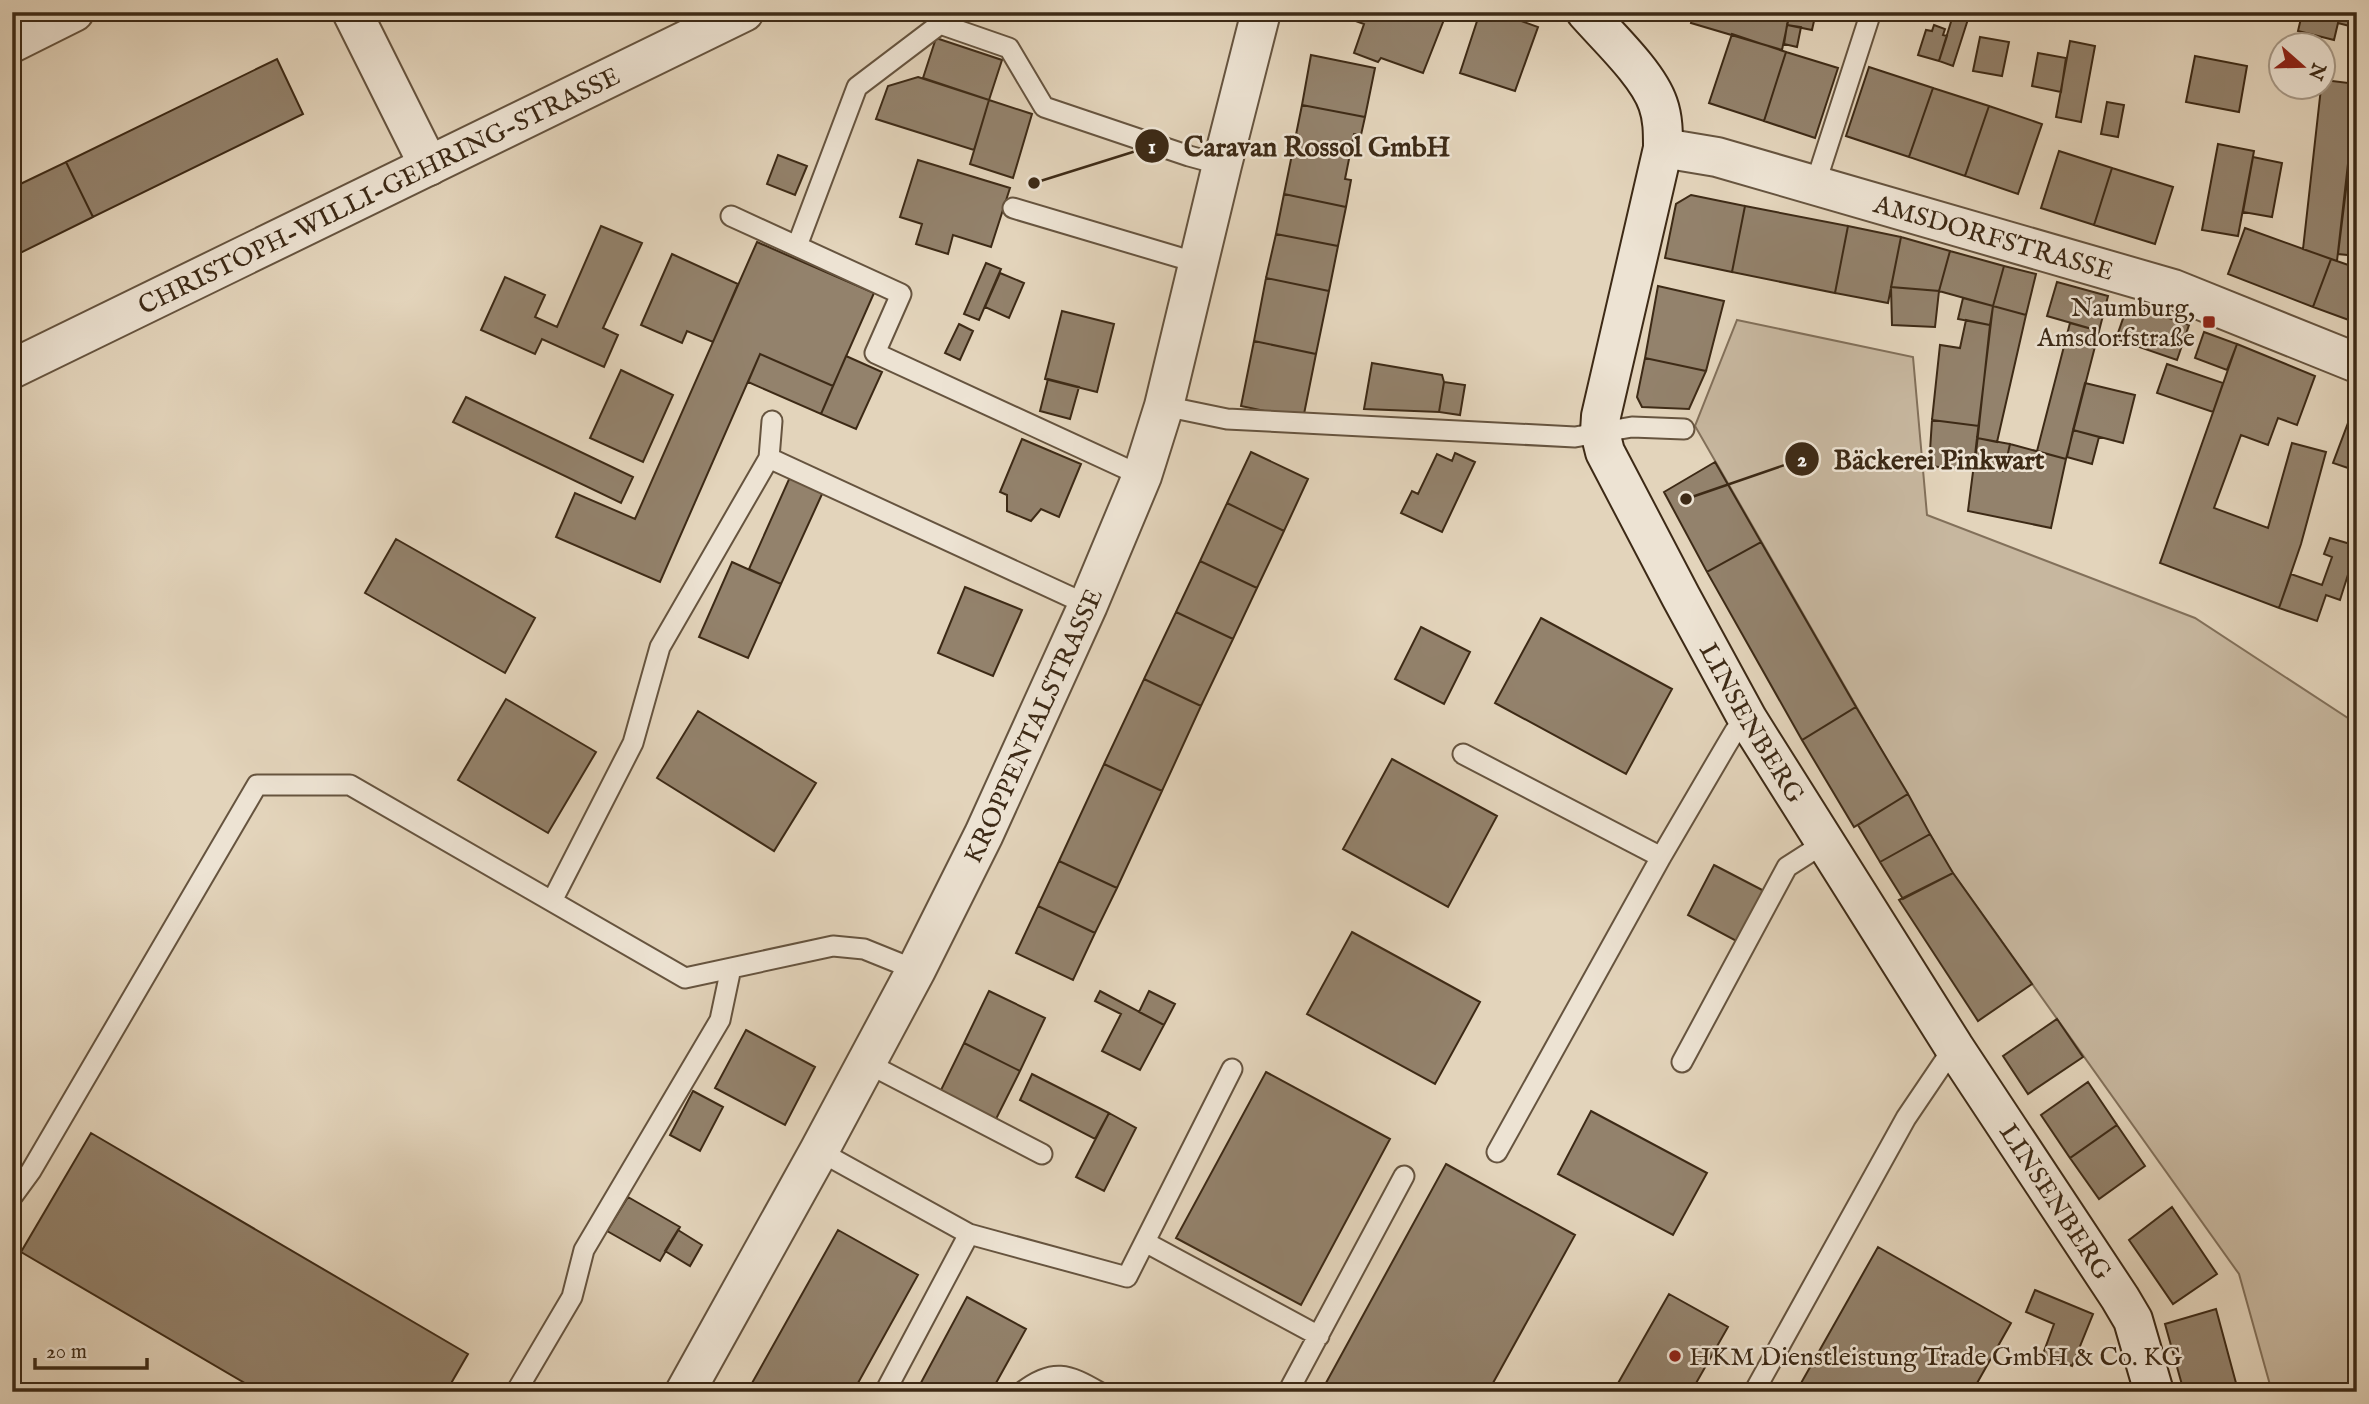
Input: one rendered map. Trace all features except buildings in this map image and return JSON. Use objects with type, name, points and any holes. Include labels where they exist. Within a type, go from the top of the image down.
[{"type":"street","points":[[12,43],[74,12]]},
{"type":"street","points":[[352,12],[429,166]]},
{"type":"street","name":"CHRISTOPH-WILLI-GEHRING-STRASSE","points":[[12,369],[744,12]]},
{"type":"street","name":"KROPPENTALSTRASSE","points":[[685,1392],[867,1063],[984,834],[1088,605],[1142,476],[1164,406],[1261,12]]},
{"type":"street","name":"LINSENBERG","points":[[1586,12],[1649,85],[1658,102],[1663,122],[1662,148],[1604,398],[1600,432],[1612,469],[1748,720],[1954,1047],[2133,1320],[2154,1392]]},
{"type":"street","name":"AMSDORFSTRASSE","points":[[1662,148],[1717,157],[2173,289],[2357,363]]},
{"type":"lane","points":[[1815,185],[1871,12]]},
{"type":"lane","points":[[797,246],[858,87],[940,24],[1009,48],[1044,107],[1222,165]]},
{"type":"lane","points":[[1013,208],[1198,263]]},
{"type":"lane","points":[[732,216],[901,294],[876,353],[1142,476]]},
{"type":"lane","points":[[1164,406],[1227,419],[1565,437],[1632,426],[1684,429]]},
{"type":"lane","points":[[552,901],[633,743],[660,647],[769,457],[772,421]]},
{"type":"lane","points":[[769,457],[1088,605]]},
{"type":"lane","points":[[1497,1152],[1661,857],[1735,731],[1748,720]]},
{"type":"lane","points":[[1463,754],[1661,857]]},
{"type":"lane","points":[[12,1197],[38,1159],[257,785],[350,785],[685,978],[833,946],[864,948],[916,970]]},
{"type":"lane","points":[[1682,1062],[1787,867],[1826,842]]},
{"type":"lane","points":[[516,1392],[572,1297],[584,1250],[720,1020],[732,968]]},
{"type":"lane","points":[[1754,1392],[1906,1118],[1954,1047]]},
{"type":"lane","points":[[867,1063],[1042,1154]]},
{"type":"lane","points":[[819,1151],[969,1234],[1126,1277],[1232,1069]]},
{"type":"lane","points":[[1288,1392],[1404,1176]]},
{"type":"lane","points":[[886,1392],[969,1234]]},
{"type":"lane","points":[[1144,1242],[1319,1336]]},
{"type":"lane","points":[[1023,1392],[1036,1381],[1054,1374],[1075,1378],[1099,1392]]},
{"type":"shaded area","points":[[1737,320],[1913,357],[1927,515],[2195,618],[2357,724],[2357,1392],[2272,1392],[2239,1274],[1948,866],[1695,426]]},
{"type":"place","name":"Caravan Rossol GmbH","points":[[1034,183]]},
{"type":"place","name":"Naumburg, Amsdorfstraße","points":[[2209,322]]},
{"type":"place","name":"Bäckerei Pinkwart","points":[[1686,499]]},
{"type":"place","name":"HKM Dienstleistung Trade GmbH & Co. KG","points":[[1675,1356]]}]
